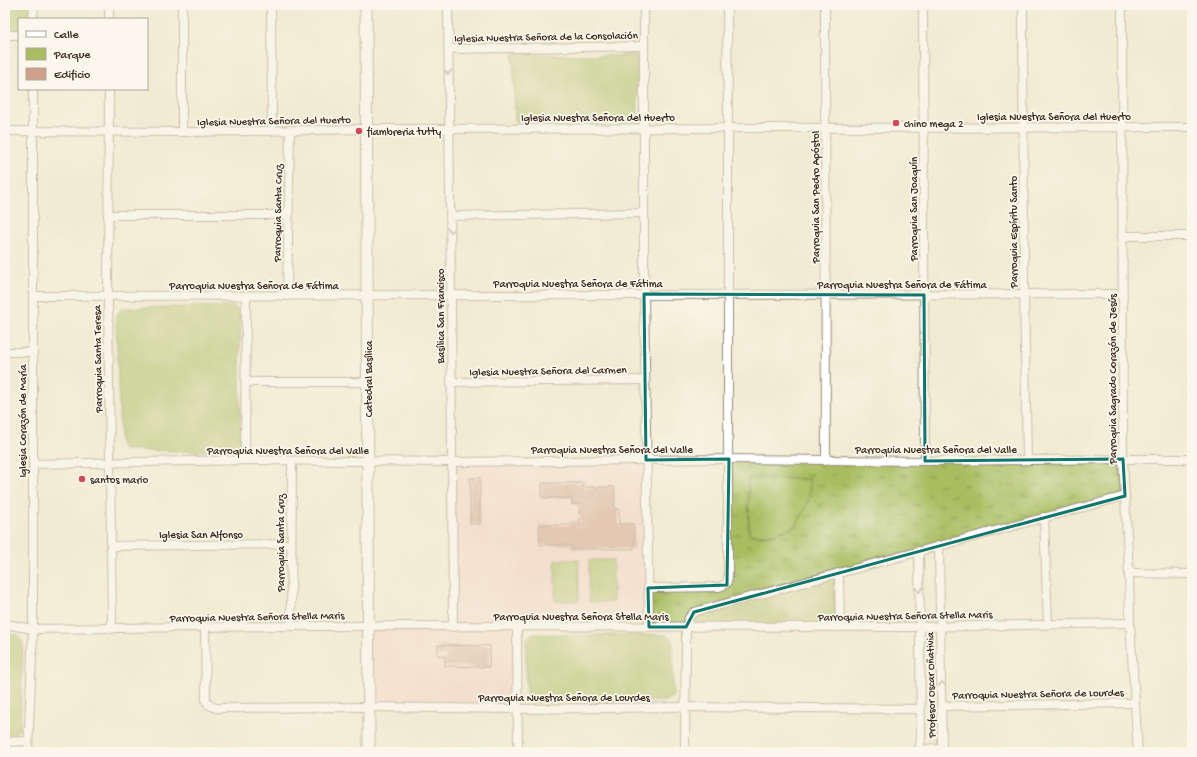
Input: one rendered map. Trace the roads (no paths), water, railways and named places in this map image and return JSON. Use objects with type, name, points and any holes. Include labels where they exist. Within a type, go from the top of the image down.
[{"type":"main road","name":"Catedral Basílica","points":[[366,5],[369,752]]},
{"type":"street","points":[[34,5],[34,18]]},
{"type":"street","points":[[108,5],[108,18]]},
{"type":"street","points":[[182,5],[182,132]]},
{"type":"street","points":[[271,5],[272,131]]},
{"type":"street","name":"Basílica San Francisco","points":[[448,5],[451,216],[452,626]]},
{"type":"street","points":[[644,5],[644,294],[649,627]]},
{"type":"street","points":[[648,588],[719,587],[728,582],[729,460],[727,5]]},
{"type":"street","name":"Parroquia San Pedro Apóstol","points":[[825,5],[827,295],[826,461]]},
{"type":"street","name":"Parroquia San Joaquín","points":[[923,5],[925,461]]},
{"type":"street","name":"Parroquia Espíritu Santo","points":[[1023,5],[1024,294],[1027,460]]},
{"type":"street","name":"Parroquia Sagrado Corazón de Jesús","points":[[1122,5],[1123,458],[1130,623],[1138,752]]},
{"type":"street","points":[[5,35],[18,35]]},
{"type":"street","name":"Iglesia Nuestra Señora de la Consolación","points":[[448,49],[643,46]]},
{"type":"street","name":"Iglesia Corazón de María","points":[[28,752],[32,629],[33,90]]},
{"type":"street","name":"Parroquia Santa Teresa","points":[[108,90],[108,296],[112,629]]},
{"type":"street","name":"Iglesia Nuestra Señora del Huerto","points":[[5,131],[182,132],[449,128],[1192,127]]},
{"type":"street","name":"Parroquia Santa Cruz","points":[[287,296],[290,130]]},
{"type":"street","points":[[451,216],[644,213]]},
{"type":"street","points":[[108,215],[288,215]]},
{"type":"street","points":[[1122,236],[1192,236]]},
{"type":"street","name":"Parroquia Nuestra Señora de Fátima","points":[[33,296],[1123,294]]},
{"type":"street","points":[[245,460],[246,296]]},
{"type":"street","points":[[5,352],[33,352]]},
{"type":"street","name":"Iglesia Nuestra Señora del Carmen","points":[[451,382],[645,380]]},
{"type":"street","points":[[246,382],[368,382]]},
{"type":"street","name":"Parroquia Nuestra Señora del Valle","points":[[33,464],[245,460],[452,462],[646,460],[925,461],[1123,458],[1192,459]]},
{"type":"street","name":"Parroquia Santa Cruz","points":[[291,626],[292,461]]},
{"type":"street","points":[[685,752],[686,627],[689,618],[694,612],[1125,496]]},
{"type":"street","points":[[1044,517],[1048,624]]},
{"type":"street","name":"Iglesia San Alfonso","points":[[111,546],[291,544]]},
{"type":"street","name":"Profesor Oscar Oñativia","points":[[919,752],[928,748],[935,748],[942,752],[939,546]]},
{"type":"street","name":"Profesor Oscar Oñativia","points":[[919,551],[921,738],[919,752]]},
{"type":"street","points":[[839,573],[840,627]]},
{"type":"street","points":[[1129,573],[1192,574]]},
{"type":"street","name":"Parroquia Nuestra Señora Stella Maris","points":[[5,624],[32,629],[112,629],[291,626],[919,627],[1130,623]]},
{"type":"street","points":[[517,627],[518,752]]},
{"type":"street","name":"Parroquia Nuestra Señora de Lourdes","points":[[205,628],[206,701],[209,705],[216,708],[369,707],[518,709],[686,707],[920,709]]},
{"type":"street","name":"Parroquia Nuestra Señora de Lourdes","points":[[942,706],[1135,703]]},
{"type":"street","points":[[5,742],[28,741]]},
{"type":"place","name":"chino mega 2","points":[[896,123]]},
{"type":"place","name":"fiambreria tutty","points":[[359,131]]},
{"type":"place","name":"santos mario","points":[[82,479]]}]
